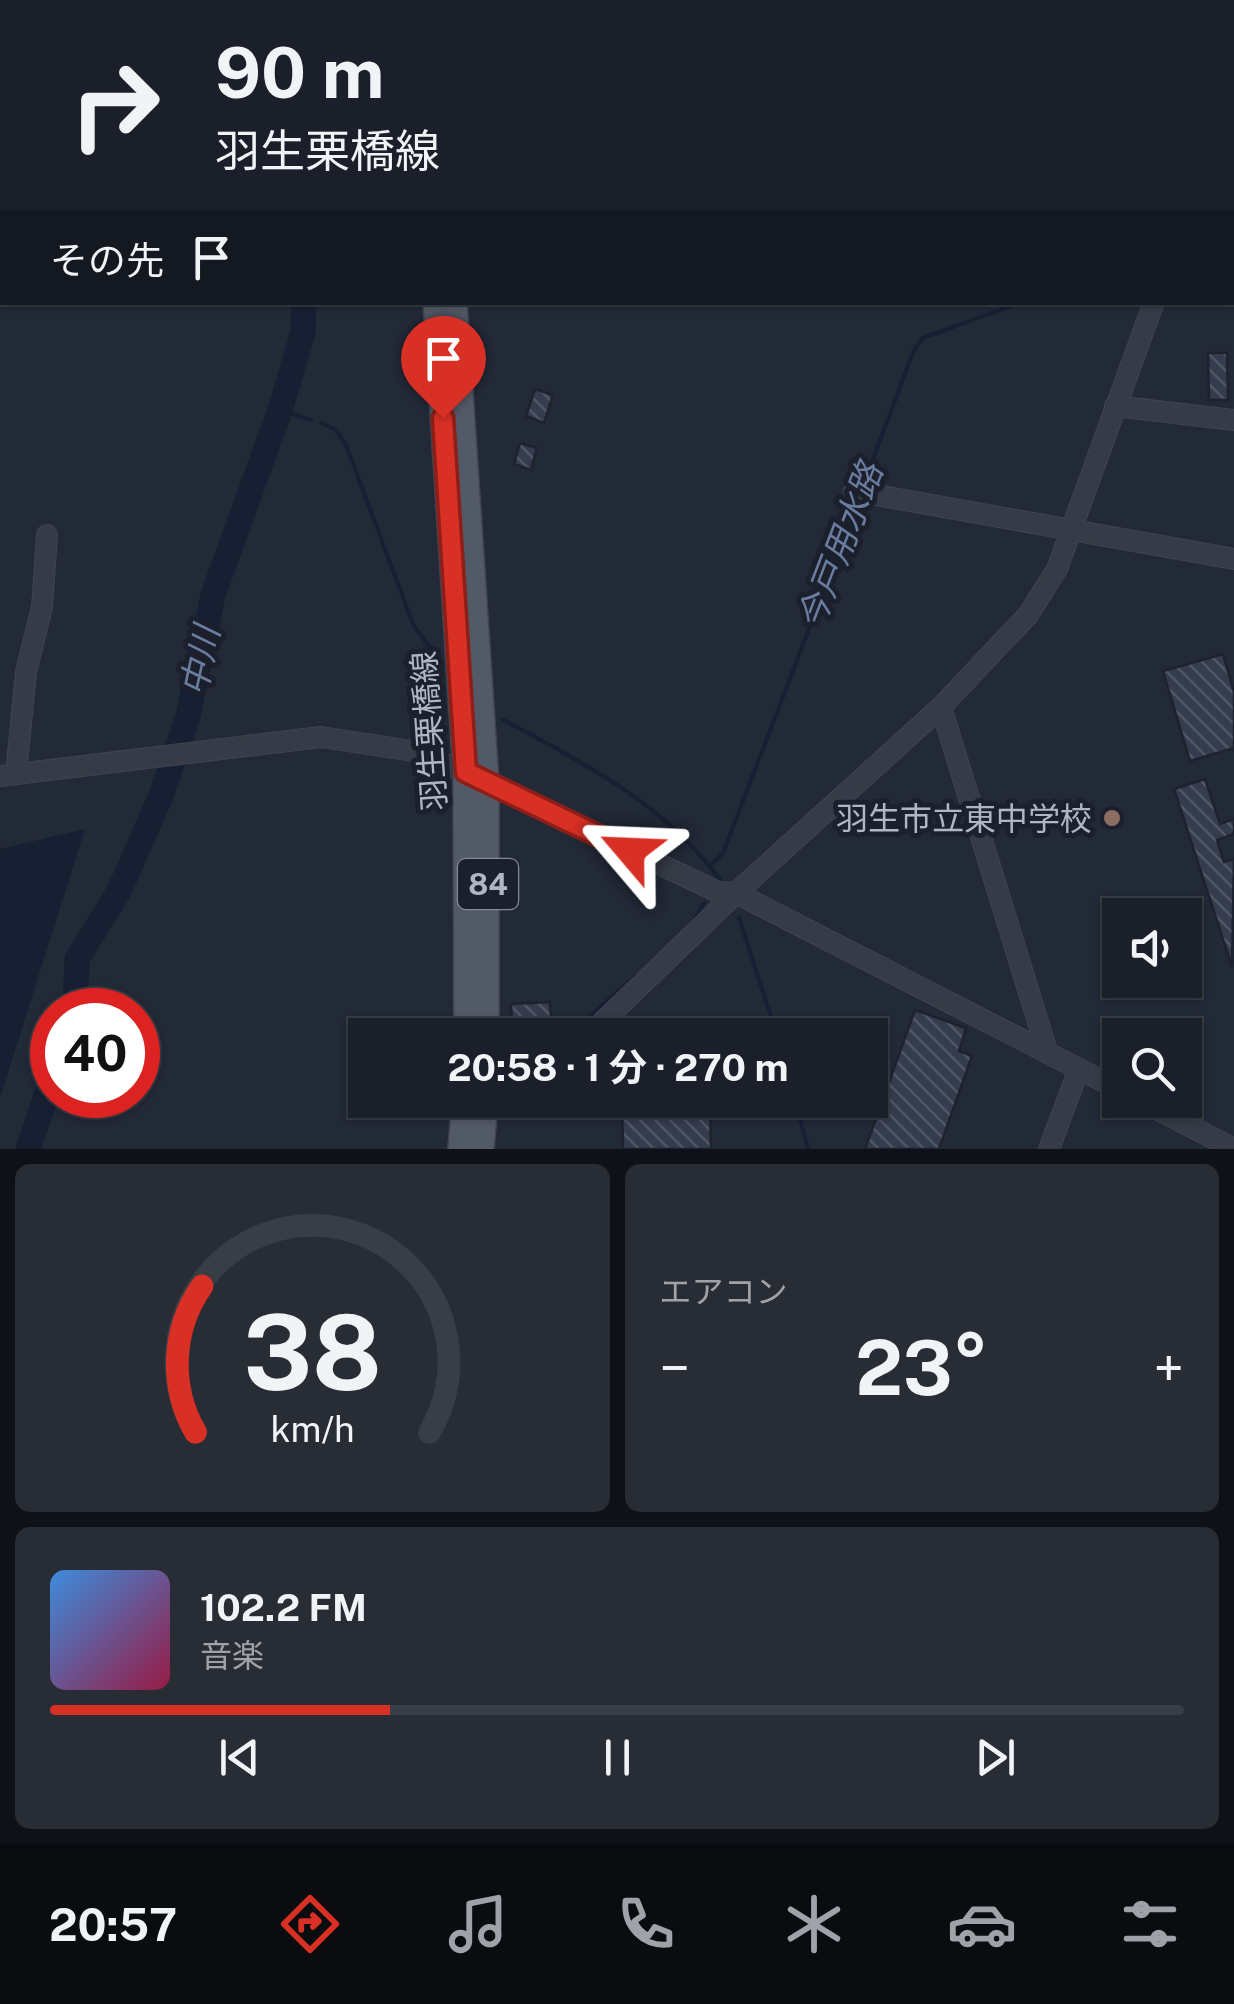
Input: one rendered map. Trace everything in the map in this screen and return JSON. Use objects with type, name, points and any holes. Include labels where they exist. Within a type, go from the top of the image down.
[{"type":"main road","name":"羽生栗橋線","points":[[436,305],[476,777],[468,1018]]},
{"type":"main road","name":"羽生栗橋線","points":[[454,305],[485,1018]]},
{"type":"main road","points":[[462,1149],[464,1118]]},
{"type":"main road","points":[[481,1149],[484,1118]]},
{"type":"street","points":[[607,1018],[736,893],[941,707],[1028,615],[1057,568],[1153,305]]},
{"type":"street","points":[[1115,406],[1234,420]]},
{"type":"street","points":[[854,492],[1234,560]]},
{"type":"street","points":[[47,534],[42,607],[8,775],[214,747],[322,737],[414,751],[718,892],[736,893],[1102,1081]]},
{"type":"street","points":[[941,707],[1048,1051]]},
{"type":"street","points":[[1049,1149],[1079,1069]]},
{"type":"street","points":[[1174,1118],[1234,1149]]},
{"type":"water","points":[[85,829],[35,988],[30,988],[30,1003],[0,1098],[0,849]]},
{"type":"building","points":[[1208,353],[1227,353],[1228,400],[1209,400]]},
{"type":"building","points":[[535,389],[553,395],[544,423],[526,416]]},
{"type":"building","points":[[520,443],[537,448],[531,470],[514,464]]},
{"type":"building","points":[[1223,654],[1234,692],[1234,748],[1190,761],[1163,671]]},
{"type":"building","points":[[1205,779],[1220,824],[1234,819],[1234,834],[1217,840],[1224,862],[1234,859],[1232,967],[1174,789]]},
{"type":"building","points":[[550,1002],[551,1018],[512,1018],[511,1004]]},
{"type":"building","points":[[915,1010],[966,1028],[959,1051],[972,1056],[939,1149],[865,1149],[876,1118],[888,1118],[888,1085]]},
{"type":"building","points":[[622,1118],[710,1118],[711,1149],[623,1149]]},
{"type":"waterway","name":"中川","points":[[76,988],[77,959],[119,891],[161,796],[188,716],[213,595],[280,410],[303,332],[304,305]]},
{"type":"waterway","name":"今戸用水路","points":[[864,483],[914,350],[923,338],[1013,305]]},
{"type":"waterway","points":[[280,410],[311,420]]},
{"type":"waterway","points":[[321,423],[335,429],[346,445],[413,624],[438,659]]},
{"type":"waterway","name":"今戸用水路","points":[[710,866],[723,853],[858,501]]},
{"type":"waterway","points":[[502,719],[621,787],[674,828],[721,881]]},
{"type":"waterway","name":"今戸用水路","points":[[694,920],[704,903]]},
{"type":"waterway","points":[[739,918],[771,1018]]},
{"type":"waterway","name":"今戸用水路","points":[[588,1018],[637,975]]},
{"type":"waterway","name":"中川","points":[[28,1149],[38,1118]]},
{"type":"waterway","points":[[800,1118],[808,1149]]},
{"type":"place","name":"羽生市立東中学校","points":[[1112,818]]},
{"type":"route","points":[[443,418],[466,772],[630,851]]}]
